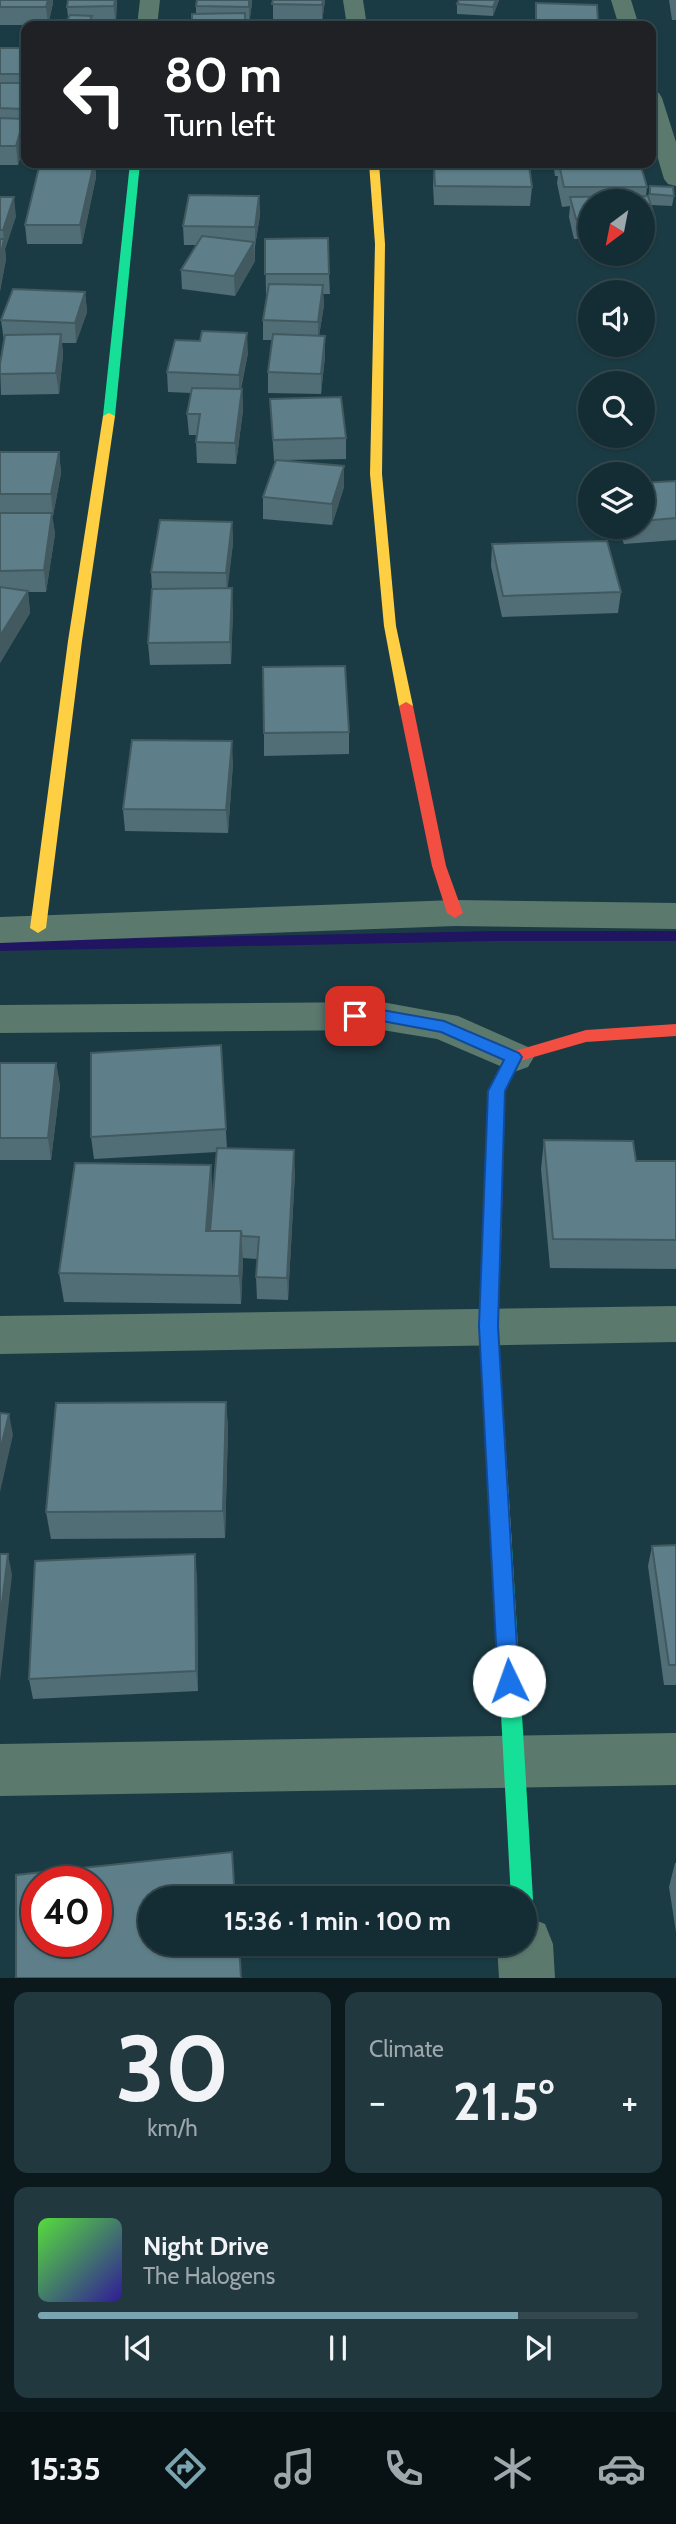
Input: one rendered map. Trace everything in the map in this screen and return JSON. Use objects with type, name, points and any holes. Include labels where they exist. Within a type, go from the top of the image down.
[{"type":"street","points":[[148,21],[150,0]]},
{"type":"street","points":[[352,0],[356,21]]},
{"type":"street","points":[[621,0],[627,21]]},
{"type":"street","points":[[656,114],[676,179]]},
{"type":"street","points":[[38,928],[75,641],[111,406],[135,168]]},
{"type":"street","points":[[374,168],[380,244],[376,474],[390,626],[439,866],[456,913]]},
{"type":"street","points":[[0,930],[456,913],[676,916]]},
{"type":"street","points":[[0,1018],[382,1016],[444,1026],[514,1057],[586,1036],[676,1030]]},
{"type":"street","points":[[514,1057],[497,1091],[489,1326],[521,1886]]},
{"type":"street","points":[[0,1335],[676,1324]]},
{"type":"street","points":[[0,1770],[676,1759]]},
{"type":"street","points":[[526,1956],[527,1978]]},
{"type":"building","points":[[0,0],[48,0],[46,7],[0,7]]},
{"type":"building","points":[[68,0],[115,0],[114,6],[67,7]]},
{"type":"building","points":[[197,0],[249,0],[249,7],[196,6]]},
{"type":"building","points":[[273,0],[323,0],[322,5],[272,4]]},
{"type":"building","points":[[459,0],[496,0],[493,7],[457,4]]},
{"type":"building","points":[[536,3],[597,5],[598,21],[536,20]]},
{"type":"building","points":[[245,13],[245,21],[192,21],[192,14]]},
{"type":"building","points":[[70,15],[92,16],[90,20],[119,21],[67,21]]},
{"type":"building","points":[[0,48],[21,48],[21,74],[0,74]]},
{"type":"building","points":[[0,83],[21,83],[21,109],[0,108]]},
{"type":"building","points":[[0,118],[21,119],[16,146],[0,146]]},
{"type":"building","points":[[39,168],[93,168],[80,225],[25,225]]},
{"type":"building","points":[[434,168],[529,168],[532,187],[435,186]]},
{"type":"building","points":[[560,168],[641,168],[647,187],[564,187]]},
{"type":"building","points":[[650,186],[673,187],[674,196],[655,194],[655,189],[650,189]]},
{"type":"building","points":[[189,195],[259,196],[255,227],[183,226]]},
{"type":"building","points":[[0,197],[14,197],[3,230],[0,230]]},
{"type":"building","points":[[570,197],[578,197],[578,219],[576,219]]},
{"type":"building","points":[[202,236],[254,242],[234,276],[181,270]]},
{"type":"building","points":[[328,238],[329,274],[265,274],[265,239]]},
{"type":"building","points":[[0,239],[4,239],[0,259]]},
{"type":"building","points":[[269,284],[323,285],[318,322],[263,320]]},
{"type":"building","points":[[13,289],[85,292],[75,323],[1,320]]},
{"type":"building","points":[[202,331],[247,333],[239,375],[167,372],[175,340],[200,341]]},
{"type":"building","points":[[61,334],[56,373],[0,374],[5,335]]},
{"type":"building","points":[[273,334],[325,336],[321,374],[268,372]]},
{"type":"building","points":[[192,388],[242,389],[235,443],[196,442],[200,414],[187,414]]},
{"type":"building","points":[[341,397],[346,438],[273,440],[270,399]]},
{"type":"building","points":[[0,452],[59,452],[51,494],[0,494]]},
{"type":"building","points":[[276,460],[344,466],[332,504],[263,497]]},
{"type":"building","points":[[676,481],[676,518],[655,520],[655,482]]},
{"type":"building","points":[[0,513],[52,513],[44,570],[0,571]]},
{"type":"building","points":[[160,520],[232,522],[226,573],[151,572]]},
{"type":"building","points":[[607,541],[621,592],[503,596],[492,544]]},
{"type":"building","points":[[0,587],[28,591],[0,636]]},
{"type":"building","points":[[232,588],[230,642],[148,643],[152,589]]},
{"type":"building","points":[[345,666],[349,732],[264,733],[263,667]]},
{"type":"building","points":[[132,740],[232,741],[226,810],[123,809]]},
{"type":"building","points":[[221,1045],[226,1129],[91,1137],[91,1053]]},
{"type":"building","points":[[0,1063],[56,1063],[48,1138],[0,1138]]},
{"type":"building","points":[[544,1140],[633,1141],[636,1161],[676,1161],[676,1240],[553,1239]]},
{"type":"building","points":[[217,1148],[294,1150],[287,1278],[256,1277],[259,1237],[242,1236],[241,1231],[210,1231]]},
{"type":"building","points":[[75,1163],[211,1165],[206,1231],[241,1231],[239,1276],[59,1273]]},
{"type":"building","points":[[226,1402],[223,1511],[46,1512],[56,1403]]},
{"type":"building","points":[[0,1413],[9,1414],[0,1451]]},
{"type":"building","points":[[676,1545],[676,1665],[669,1665],[652,1546]]},
{"type":"building","points":[[0,1554],[8,1554],[0,1620]]},
{"type":"building","points":[[195,1554],[196,1671],[29,1679],[35,1561]]},
{"type":"building","points":[[232,1852],[234,1886],[138,1886],[138,1956],[240,1956],[241,1978],[16,1978],[16,1875],[21,1874],[21,1957],[112,1957],[112,1866],[101,1866]]},
{"type":"waterway","points":[[0,946],[496,936],[676,936]]},
{"type":"traffic: fast","points":[[109,416],[134,168]]},
{"type":"traffic: fast","points":[[502,1547],[521,1886]]},
{"type":"traffic: slow","points":[[374,168],[380,244],[376,474],[390,626],[406,706]]},
{"type":"traffic: slow","points":[[38,928],[75,641],[109,416]]},
{"type":"traffic: slow","points":[[493,1212],[489,1326],[502,1547]]},
{"type":"traffic: jam","points":[[406,706],[439,866],[455,913]]},
{"type":"traffic: jam","points":[[493,1212],[497,1091],[514,1057],[586,1036],[676,1030]]},
{"type":"route","points":[[355,1016],[382,1016],[444,1026],[514,1057],[497,1091],[489,1326],[509,1681]]}]
